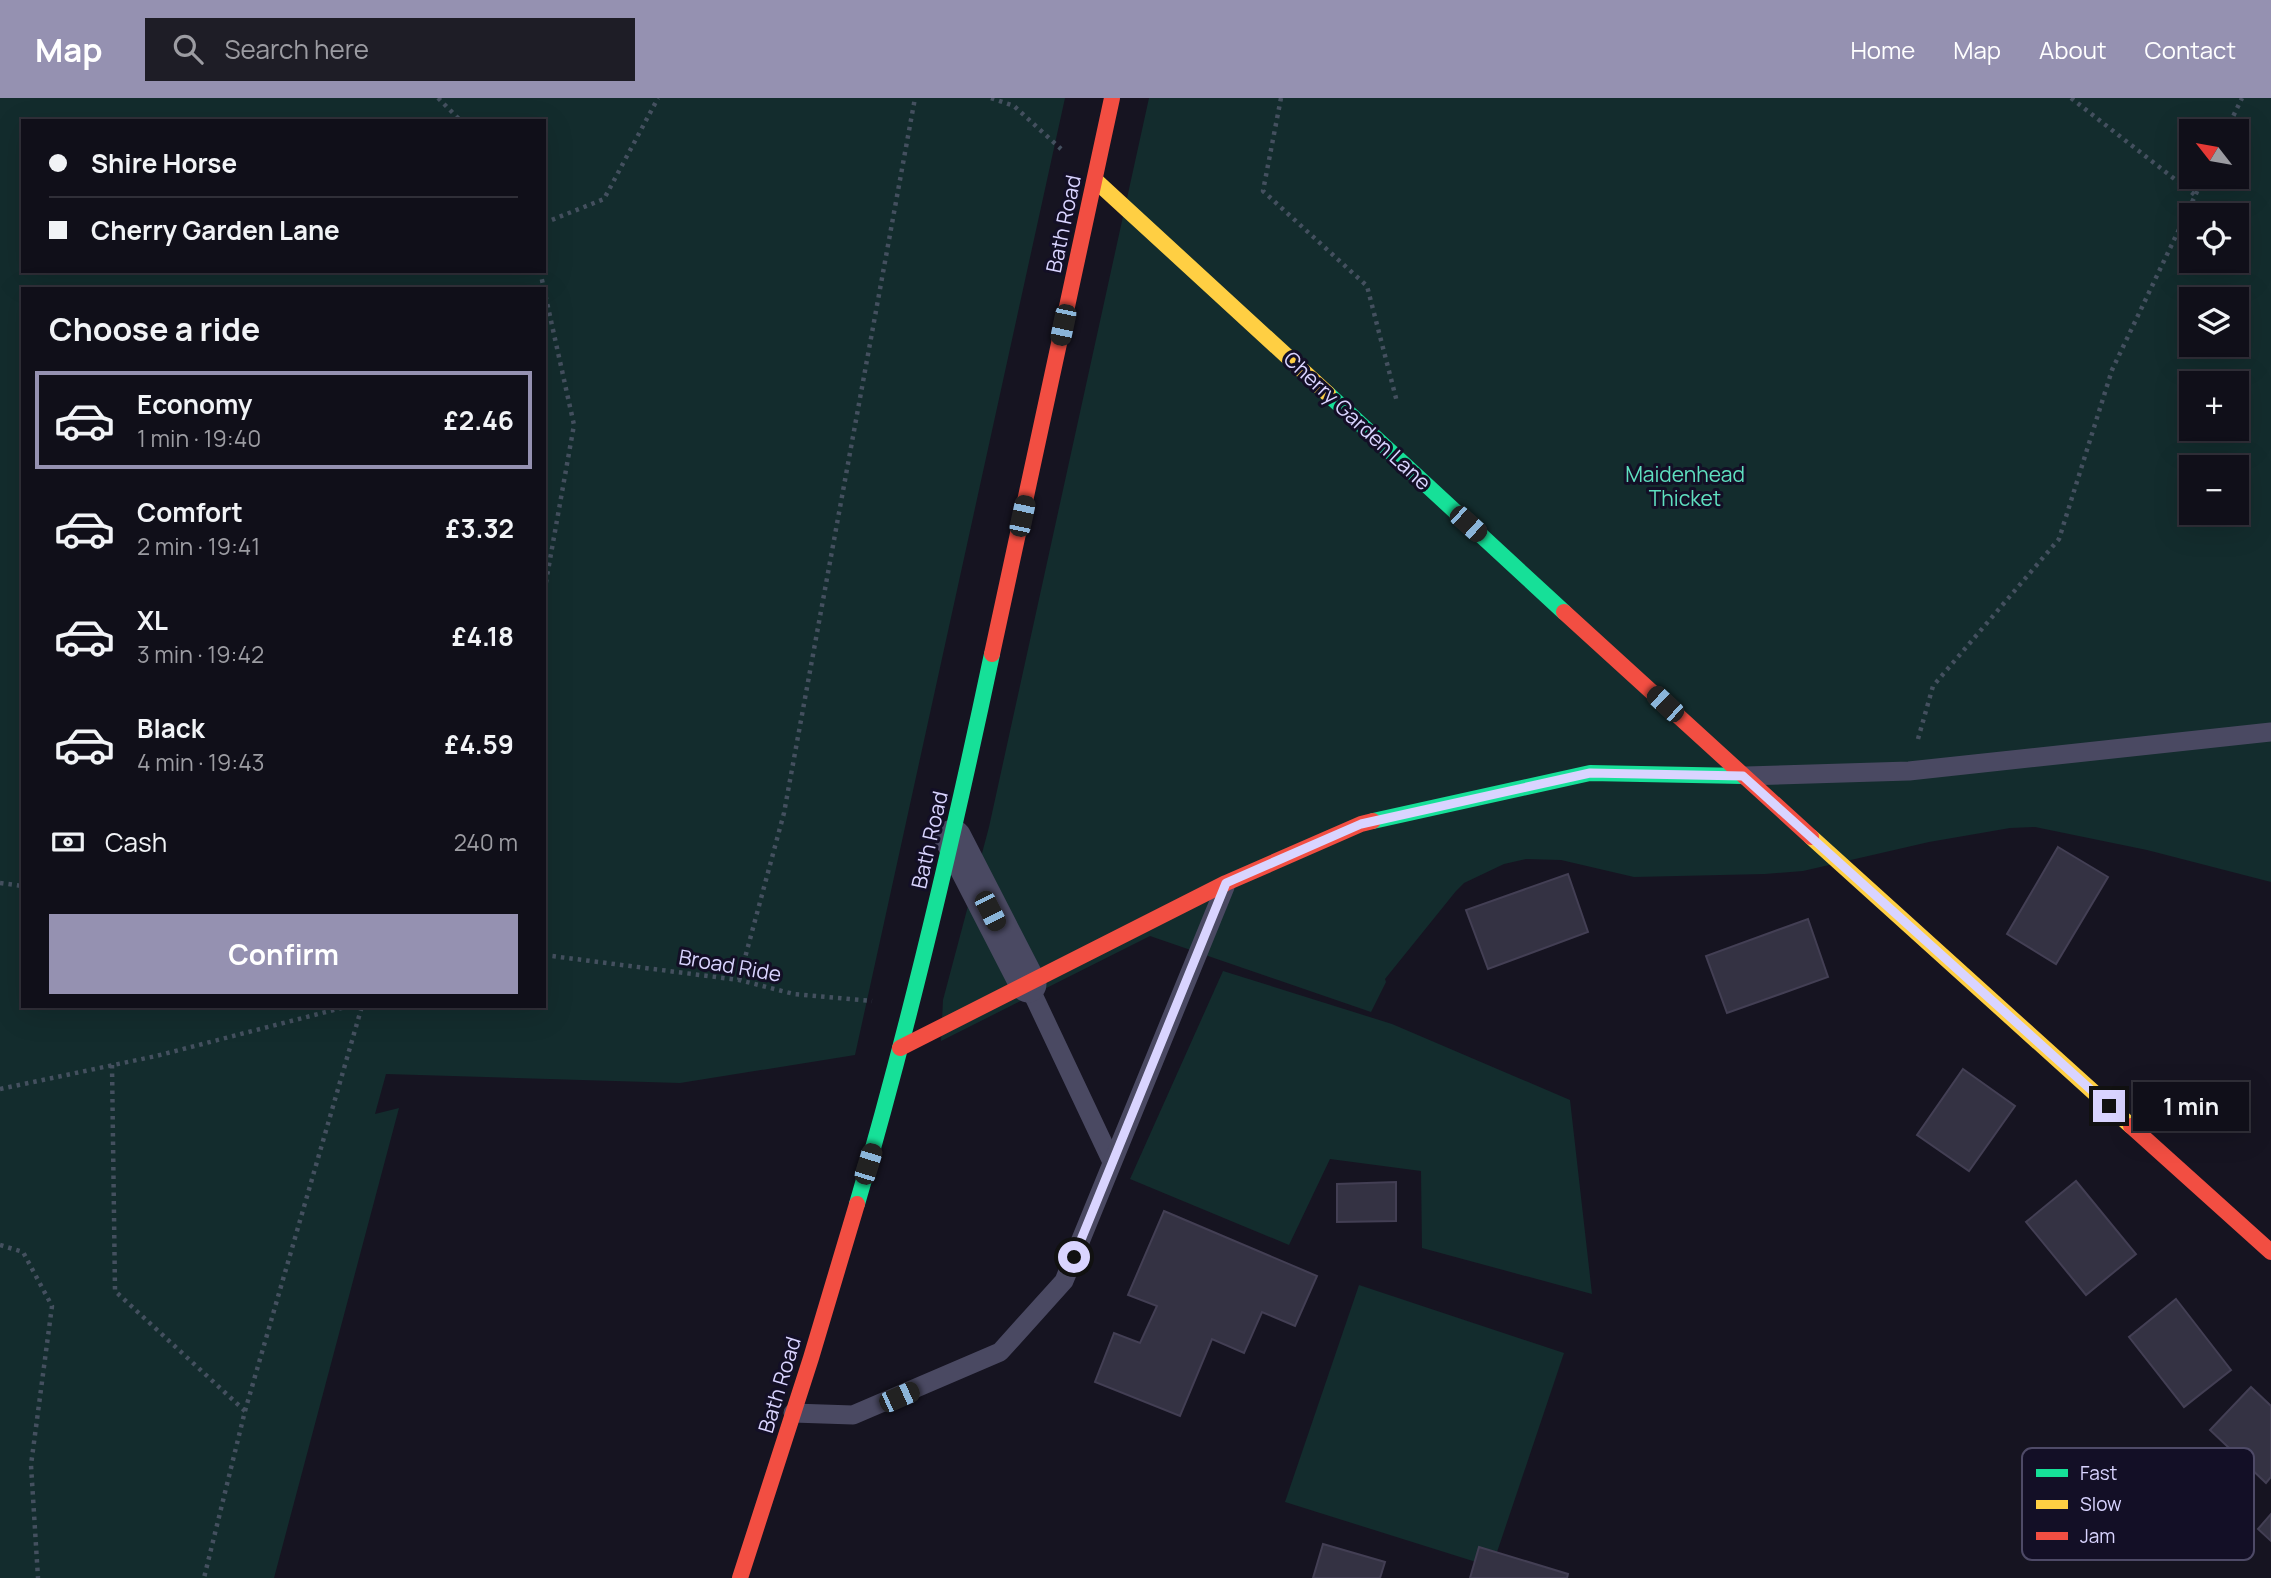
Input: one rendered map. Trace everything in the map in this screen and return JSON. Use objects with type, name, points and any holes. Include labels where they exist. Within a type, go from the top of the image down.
[{"type":"street","name":"Bath Road","points":[[740,1578],[876,1139],[953,838],[1112,98]]},
{"type":"street","name":"Cherry Garden Lane","points":[[1095,180],[1743,776],[2271,1252]]},
{"type":"street","points":[[900,1048],[1226,883],[1361,824],[1590,773],[1743,776]]},
{"type":"street","points":[[953,838],[1028,984]]},
{"type":"lane","points":[[1743,776],[1909,771],[2271,732]]},
{"type":"lane","points":[[793,1413],[853,1415],[1000,1352],[1064,1281],[1226,883]]},
{"type":"lane","points":[[1028,984],[1112,1162]]},
{"type":"path","points":[[438,98],[459,119]]},
{"type":"path","points":[[546,222],[604,199],[658,98]]},
{"type":"path","points":[[739,980],[784,813],[915,98]]},
{"type":"path","points":[[991,98],[1014,106],[1095,180]]},
{"type":"path","points":[[1281,98],[1263,191],[1367,286],[1403,424],[1390,451]]},
{"type":"path","points":[[2071,98],[2195,195]]},
{"type":"path","points":[[2232,119],[2242,98]]},
{"type":"path","points":[[1909,771],[1933,686],[2059,539],[2112,370],[2198,189]]},
{"type":"path","points":[[546,298],[574,425],[546,582]]},
{"type":"path","points":[[0,883],[21,886]]},
{"type":"path","name":"Broad Ride","points":[[546,955],[739,980],[794,994],[911,1005]]},
{"type":"path","points":[[0,1089],[156,1056],[341,1008]]},
{"type":"path","points":[[204,1578],[245,1411],[361,1008]]},
{"type":"path","points":[[112,1065],[114,1291],[245,1411]]},
{"type":"path","points":[[0,1245],[23,1252],[52,1306],[31,1465],[38,1578]]},
{"type":"green space","points":[[0,98],[1065,98],[855,1055],[680,1083],[386,1074],[375,1114],[399,1108],[274,1578],[0,1578]]},
{"type":"green space","name":"Maidenhead Thicket","points":[[1149,98],[2271,98],[2271,882],[2147,850],[2035,827],[2010,828],[1929,842],[1803,871],[1765,874],[1634,877],[1561,860],[1526,859],[1504,864],[1464,883],[1385,979],[1371,1012],[1150,936],[941,1041],[943,1000],[989,827]]},
{"type":"green space","points":[[1223,971],[1392,1024],[1570,1100],[1592,1294],[1422,1248],[1421,1171],[1330,1159],[1289,1245],[1130,1179]]},
{"type":"green space","points":[[1359,1285],[1564,1353],[1492,1567],[1285,1502]]},
{"type":"building","points":[[2058,847],[2108,877],[2056,964],[2007,934]]},
{"type":"building","points":[[1568,874],[1588,932],[1488,969],[1466,910]]},
{"type":"building","points":[[1808,919],[1828,977],[1727,1013],[1706,956]]},
{"type":"building","points":[[1963,1069],[2015,1106],[1969,1171],[1917,1135]]},
{"type":"building","points":[[2076,1181],[2136,1254],[2086,1295],[2026,1222]]},
{"type":"building","points":[[1396,1182],[1396,1221],[1337,1222],[1337,1184]]},
{"type":"building","points":[[1164,1211],[1317,1276],[1295,1326],[1262,1312],[1244,1353],[1212,1339],[1180,1416],[1095,1382],[1114,1333],[1140,1343],[1157,1306],[1128,1295]]},
{"type":"building","points":[[2176,1299],[2231,1370],[2184,1407],[2129,1337]]},
{"type":"building","points":[[2251,1387],[2271,1406],[2271,1477],[2266,1483],[2254,1472],[2254,1448],[2229,1448],[2210,1430]]},
{"type":"building","points":[[2271,1514],[2271,1541],[2258,1529]]},
{"type":"building","points":[[1323,1544],[1385,1562],[1380,1578],[1313,1578]]},
{"type":"building","points":[[1479,1547],[1568,1574],[1567,1578],[1470,1578]]},
{"type":"traffic: fast","points":[[1328,394],[1564,612]]},
{"type":"traffic: fast","points":[[857,1204],[930,930],[992,654]]},
{"type":"traffic: fast","points":[[1373,821],[1590,773],[1743,776]]},
{"type":"traffic: slow","points":[[1095,180],[1328,394]]},
{"type":"traffic: slow","points":[[1811,837],[2131,1126]]},
{"type":"traffic: jam","points":[[992,654],[1112,98]]},
{"type":"traffic: jam","points":[[1564,612],[1811,837]]},
{"type":"traffic: jam","points":[[900,1048],[1226,883],[1373,821]]},
{"type":"traffic: jam","points":[[2131,1126],[2271,1252]]},
{"type":"traffic: jam","points":[[740,1578],[857,1204]]},
{"type":"route","points":[[1074,1257],[1226,883],[1361,824],[1590,773],[1743,776],[2109,1106]]}]
